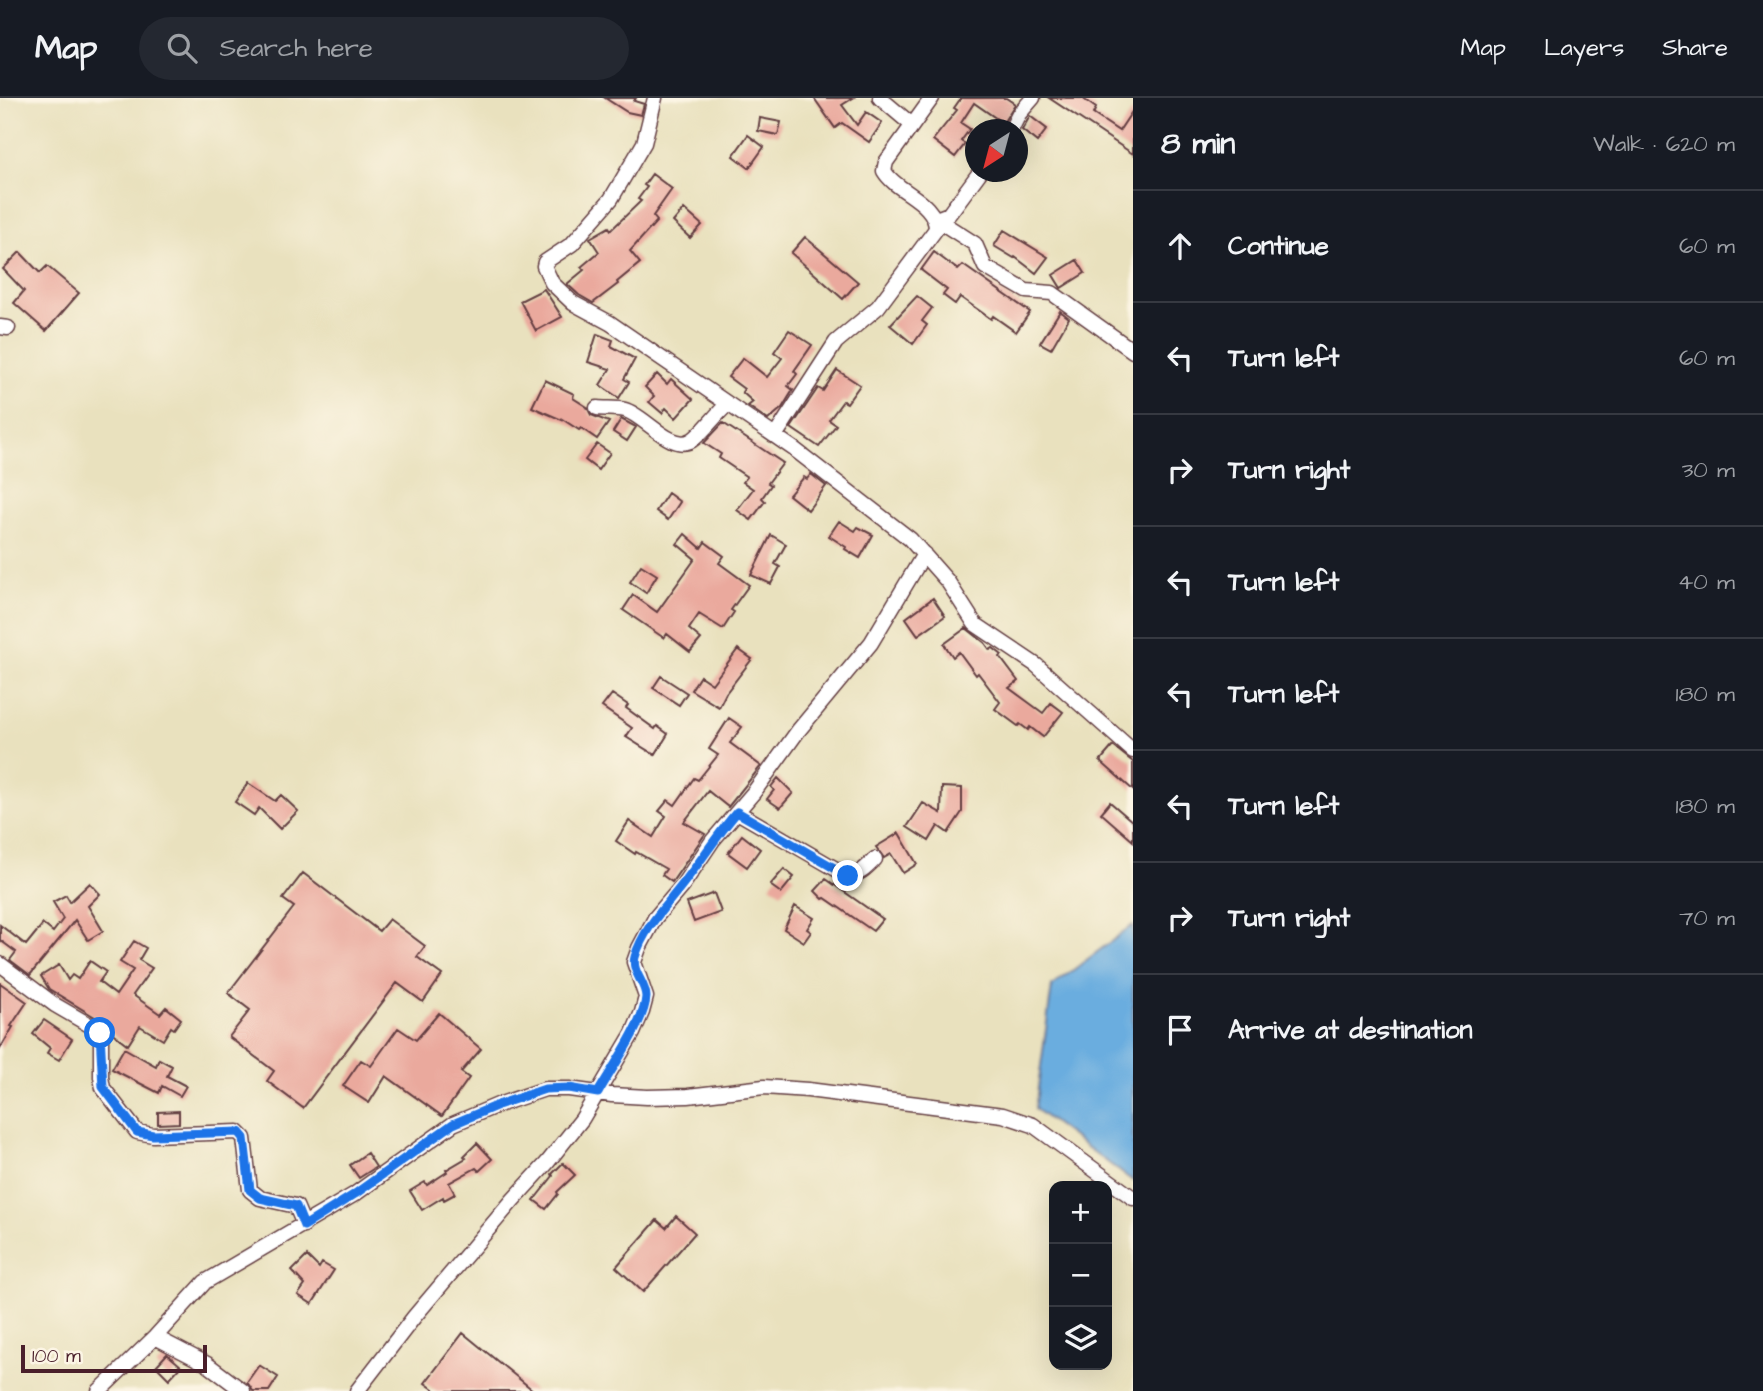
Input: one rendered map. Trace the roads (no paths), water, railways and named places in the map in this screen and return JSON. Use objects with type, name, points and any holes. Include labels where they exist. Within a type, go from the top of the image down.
[{"type":"street","points":[[655,98],[644,143],[611,199],[572,244],[545,262],[544,266],[552,283],[573,303],[610,323],[775,436],[910,539],[948,582],[975,624],[1036,665],[1133,751]]},
{"type":"street","points":[[880,98],[912,125]]},
{"type":"street","points":[[932,98],[886,162],[884,171],[891,182],[930,210],[936,219],[975,244],[985,267],[1026,291],[1052,293],[1133,351]]},
{"type":"street","points":[[1016,119],[1033,98]]},
{"type":"street","points":[[936,219],[949,214],[972,182]]},
{"type":"street","points":[[775,436],[836,342],[878,307],[936,229],[936,219]]},
{"type":"street","points":[[597,408],[626,410],[674,441],[687,443],[695,439],[712,417],[727,405]]},
{"type":"street","points":[[357,1391],[414,1317],[562,1146],[598,1093],[633,1033],[645,1004],[645,990],[634,962],[655,918],[798,731],[871,643],[924,554]]},
{"type":"street","points":[[737,812],[848,876],[855,876],[875,859]]},
{"type":"street","points":[[0,964],[55,1005],[97,1030],[101,1038],[103,1087],[134,1130],[153,1135],[239,1132],[244,1138],[250,1190],[260,1198],[296,1206],[304,1226]]},
{"type":"street","points":[[99,1391],[155,1337],[205,1282],[355,1194],[453,1124],[545,1089],[569,1088],[647,1097],[764,1087],[808,1090],[1003,1115],[1033,1125],[1133,1198]]},
{"type":"street","points":[[155,1337],[207,1364],[243,1391]]},
{"type":"water","points":[[1133,925],[1133,1181],[1035,1109],[1052,986]]}]
